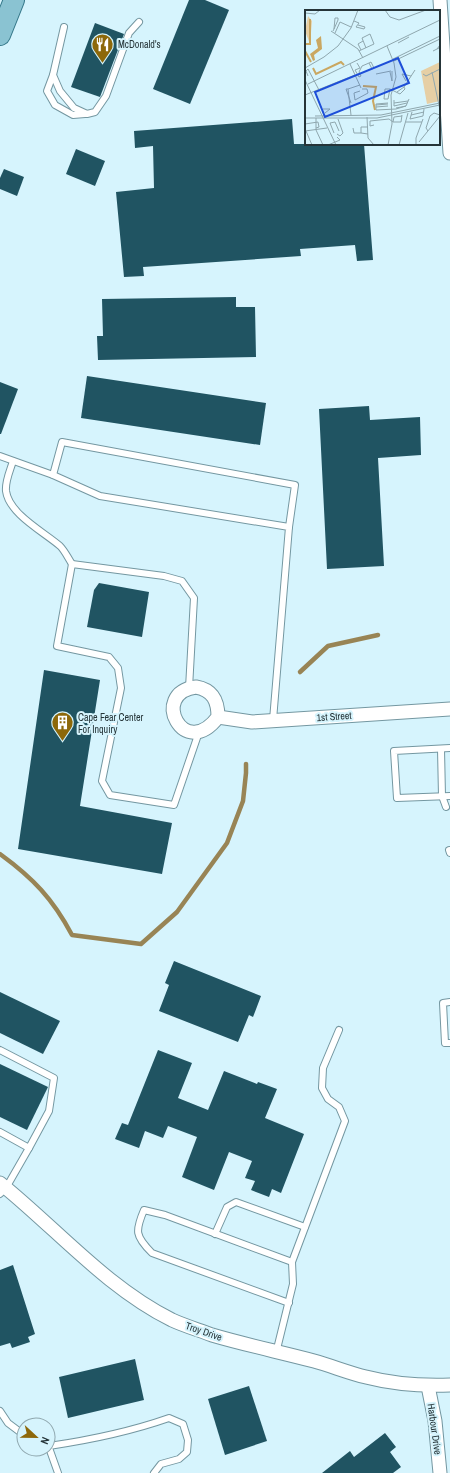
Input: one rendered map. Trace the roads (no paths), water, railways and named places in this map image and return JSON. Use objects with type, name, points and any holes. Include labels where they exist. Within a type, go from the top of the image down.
[{"type":"main road","points":[[0,35],[14,0]]},
{"type":"street","points":[[440,0],[447,65],[450,153]]},
{"type":"street","points":[[196,687],[203,688],[214,697],[217,703],[218,717],[207,730],[192,732],[184,730],[174,718],[174,702],[183,690],[196,687]]},
{"type":"street","name":"1st Street","points":[[218,717],[252,722],[450,709]]},
{"type":"street","name":"Troy Drive","points":[[2,1189],[126,1292],[173,1321],[200,1331],[276,1353],[315,1361],[366,1378],[402,1384],[428,1386],[450,1385]]},
{"type":"street","name":"Harbour Drive","points":[[428,1386],[437,1432],[440,1473]]},
{"type":"lane","points":[[64,27],[53,75],[47,91],[55,105],[73,115],[95,112],[106,96],[129,33],[139,22]]},
{"type":"lane","points":[[53,75],[60,91],[74,108],[87,114]]},
{"type":"lane","points":[[53,475],[62,442],[295,485],[289,527],[273,720]]},
{"type":"lane","points":[[0,456],[53,475],[100,496],[289,527]]},
{"type":"lane","points":[[13,461],[6,480],[6,492],[12,504],[19,514],[61,547],[72,564],[57,646],[109,657],[118,668],[121,688],[102,781],[110,795],[174,805],[199,732]]},
{"type":"lane","points":[[72,564],[164,576],[182,581],[194,598],[190,688]]},
{"type":"lane","points":[[450,748],[394,751],[397,798],[450,796]]},
{"type":"lane","points":[[441,749],[442,796],[446,807]]},
{"type":"lane","points":[[450,1002],[443,1003],[445,1043],[450,1043]]},
{"type":"lane","points":[[276,1353],[293,1284],[292,1262],[345,1121],[339,1107],[328,1099],[322,1088],[323,1068],[339,1030]]},
{"type":"lane","points":[[0,1050],[54,1078],[49,1111],[29,1148],[2,1189]]},
{"type":"lane","points":[[0,1132],[29,1148]]},
{"type":"lane","points":[[216,1234],[227,1207],[236,1202],[305,1227]]},
{"type":"lane","points":[[289,1303],[152,1252],[141,1242],[137,1226],[144,1210],[165,1215],[292,1262]]},
{"type":"lane","points":[[0,1412],[8,1423],[16,1429]]},
{"type":"lane","points":[[56,1445],[90,1440],[146,1426],[168,1418],[183,1424],[188,1440],[187,1452],[178,1459],[160,1464],[154,1473]]},
{"type":"lane","points":[[53,1457],[58,1473]]},
{"type":"waterway","points":[[300,672],[328,646],[378,635]]},
{"type":"waterway","points":[[0,854],[32,881],[50,900],[72,935],[141,944],[177,912],[227,843],[243,801],[246,764]]},
{"type":"place","name":"McDonald's","points":[[102,64]]},
{"type":"place","name":"Cape Fear Center For Inquiry","points":[[62,742]]}]
